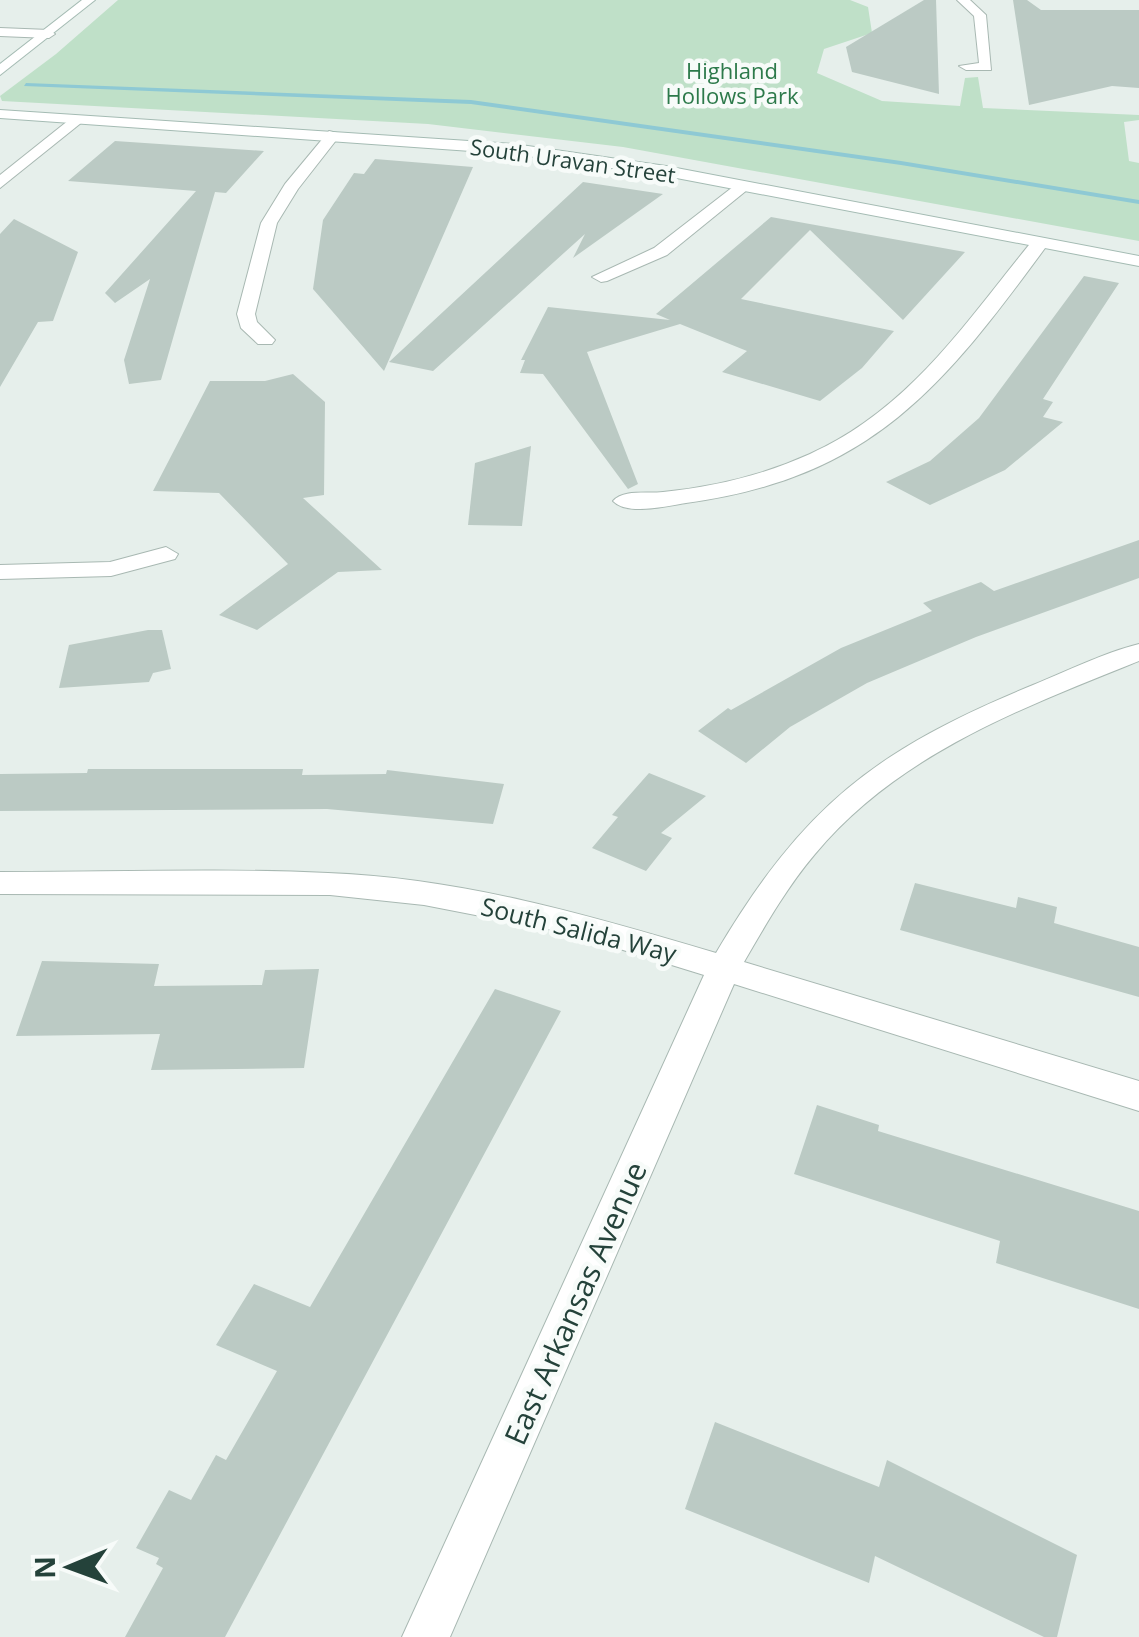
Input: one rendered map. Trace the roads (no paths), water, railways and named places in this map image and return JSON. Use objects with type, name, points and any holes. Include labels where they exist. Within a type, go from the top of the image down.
[{"type":"street","points":[[0,70],[89,0]]},
{"type":"street","points":[[963,0],[980,15],[986,66],[966,66]]},
{"type":"street","points":[[0,32],[50,34]]},
{"type":"street","name":"South Uravan Street","points":[[0,114],[514,149],[744,186],[1139,261]]},
{"type":"street","points":[[0,183],[79,119]]},
{"type":"street","points":[[265,340],[248,324],[246,314],[264,238],[282,200],[334,134]]},
{"type":"street","points":[[601,277],[646,264],[744,186]]},
{"type":"street","points":[[624,501],[693,498],[734,486],[836,449],[881,424],[914,397],[1039,244]]},
{"type":"street","points":[[0,572],[112,569],[166,554]]},
{"type":"street","name":"East Arkansas Avenue","points":[[426,1637],[724,968],[754,911],[790,859],[832,814],[877,776],[926,743],[980,716],[1139,652]]},
{"type":"street","name":"South Salida Way","points":[[0,884],[330,884],[424,894],[568,921],[1139,1096]]},
{"type":"waterway","points":[[26,85],[471,102],[901,163],[1139,202]]},
{"type":"park label","name":"Highland Hollows Park","points":[[732,82]]}]
